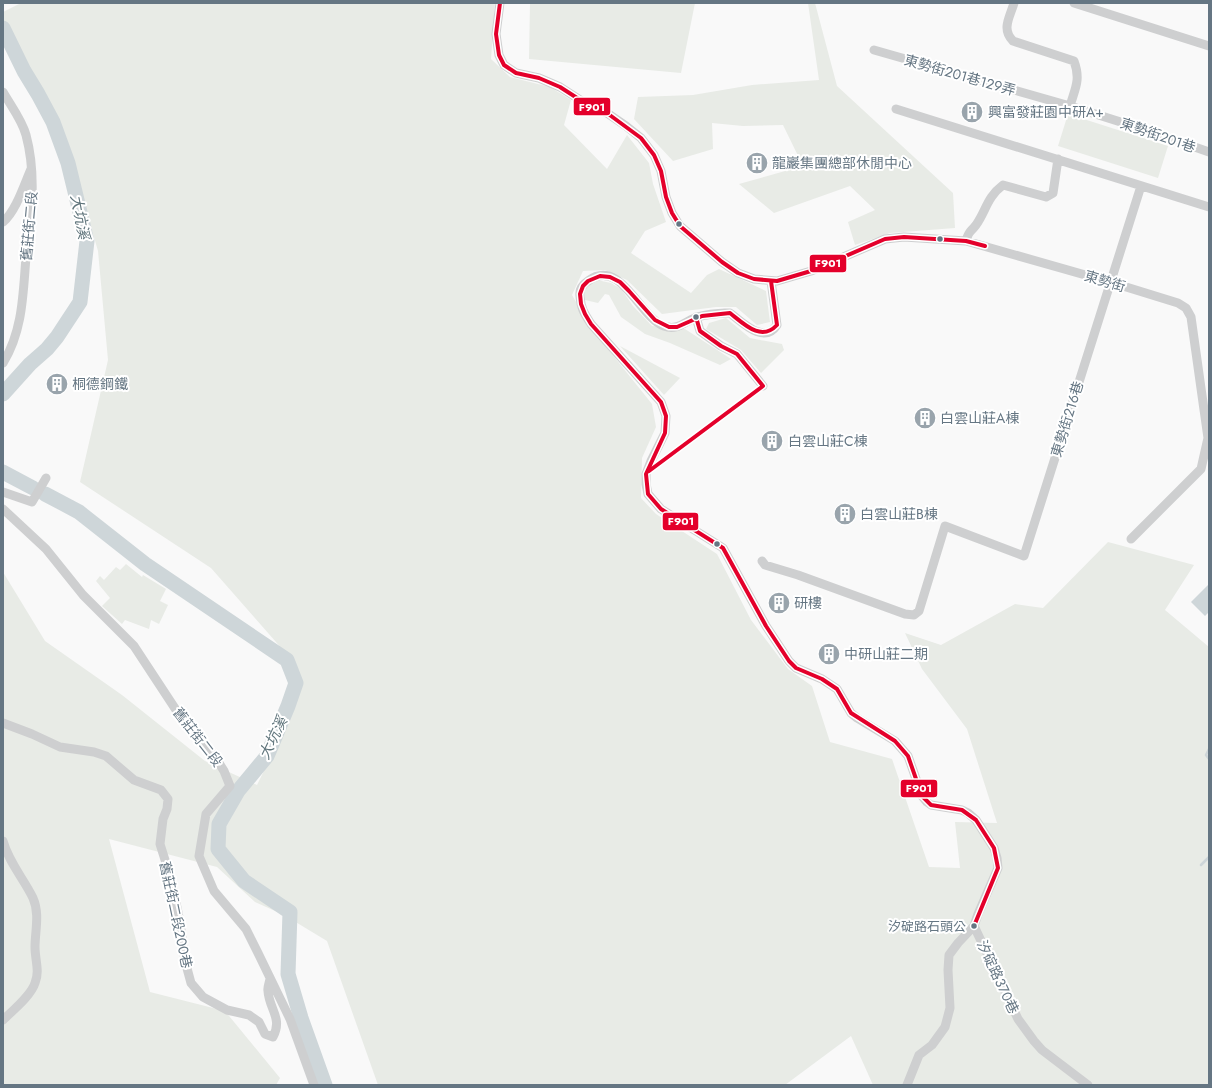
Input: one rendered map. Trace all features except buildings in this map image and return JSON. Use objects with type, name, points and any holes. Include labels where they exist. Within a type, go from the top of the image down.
[{"type":"street","name":"東勢街","points":[[500,3],[496,34],[499,55],[504,65],[516,73],[539,78],[560,87],[588,105],[606,113],[641,138],[654,155],[661,171],[666,197],[672,213],[680,226],[722,262],[738,273],[754,279],[771,281],[790,278],[811,271],[885,240],[904,237],[966,241],[1110,282],[1178,303],[1186,308],[1191,317],[1208,438],[1201,469],[1131,539]]},
{"type":"street","points":[[1014,3],[1006,29],[1008,36],[1013,41],[1074,61],[1078,71],[1078,80],[1070,106]]},
{"type":"street","points":[[1074,3],[1209,46]]},
{"type":"street","name":"東勢街201巷129弄","points":[[874,50],[1070,106]]},
{"type":"street","name":"舊莊街二段","points":[[3,92],[26,134],[32,166],[33,196],[20,322],[10,351],[3,363]]},
{"type":"street","name":"東勢街201巷","points":[[1070,106],[1209,152]]},
{"type":"street","points":[[896,109],[1209,206]]},
{"type":"street","points":[[966,241],[969,232],[976,225],[986,204],[1002,185],[1046,197],[1053,192],[1058,159]]},
{"type":"street","points":[[3,222],[15,204],[32,166]]},
{"type":"street","name":"東勢街216巷","points":[[762,561],[764,565],[798,575],[905,614],[914,615],[919,611],[945,526],[1024,556],[1141,186]]},
{"type":"street","points":[[771,281],[777,325],[775,328],[766,333],[756,332],[730,313],[696,317],[676,328],[664,326],[650,316],[624,285],[616,279],[605,276],[594,276],[582,285],[579,291],[581,310],[591,324],[661,402],[666,416],[665,433],[650,461],[646,474],[648,494],[661,509],[723,548],[766,626],[789,661],[796,668],[822,679],[837,689],[851,713],[895,741],[908,756],[922,796],[927,802],[931,805],[962,810],[976,820],[994,848],[998,868],[974,926]]},
{"type":"street","points":[[696,317],[700,331],[721,346],[736,354],[764,386]]},
{"type":"street","points":[[3,492],[32,502],[46,478]]},
{"type":"street","name":"舊莊街二段","points":[[3,510],[46,549],[83,595],[134,646],[180,716],[214,755],[224,771],[230,786],[206,814],[199,856],[214,891],[246,929],[290,1019],[314,1085]]},
{"type":"street","name":"舊莊街二段200巷","points":[[3,723],[60,747],[94,752],[106,756],[134,780],[161,790],[168,799],[167,809],[163,819],[160,844],[171,879],[191,983],[203,997],[227,1010],[249,1015],[259,1022],[265,1034],[273,1037],[277,1031],[277,1020],[268,990],[270,978]]},
{"type":"street","points":[[3,841],[6,853],[33,899],[37,910],[35,949],[38,967],[35,984],[28,994],[3,1020]]},
{"type":"street","name":"汐碇路370巷","points":[[907,1085],[918,1055],[932,1045],[945,1027],[950,1008],[948,970],[949,955],[974,926],[1018,1019],[1034,1042],[1042,1050],[1088,1085]]},
{"type":"shaded area","points":[[21,3],[495,3],[491,59],[510,77],[550,87],[571,100],[564,125],[607,169],[627,135],[649,163],[653,184],[666,222],[645,231],[631,253],[691,293],[707,275],[719,269],[766,291],[770,322],[757,325],[736,307],[716,307],[662,314],[627,280],[605,270],[583,271],[572,295],[591,328],[652,404],[656,427],[642,458],[641,498],[656,514],[717,554],[751,620],[788,669],[812,686],[830,742],[892,759],[929,867],[960,868],[955,822],[997,823],[967,729],[922,669],[905,633],[941,645],[1015,604],[1043,608],[1108,542],[1194,565],[1165,610],[1209,647],[1209,1085],[873,1085],[851,1036],[785,1085],[378,1085],[327,941],[284,915],[255,902],[217,867],[109,839],[150,992],[225,1011],[280,1078],[276,1085],[3,1085],[3,572],[45,641],[122,695],[205,761],[257,785],[293,712],[290,658],[211,568],[80,482],[108,360],[98,251],[78,182],[33,85],[3,33],[3,12]]},
{"type":"shaded area","points":[[530,3],[695,3],[681,73],[529,59]]},
{"type":"shaded area","points":[[808,3],[815,3],[837,86],[953,193],[955,228],[890,233],[855,245],[848,222],[875,210],[850,186],[774,213],[739,184],[803,166],[783,125],[743,126],[712,123],[713,149],[673,161],[634,119],[638,97],[693,95],[752,85],[819,80]]},
{"type":"shaded area","points":[[1068,114],[1168,146],[1158,178],[1058,146]]},
{"type":"shaded area","points":[[597,280],[611,283],[621,289],[633,306],[652,326],[685,329],[731,359],[720,365],[670,343],[645,334],[621,317],[609,295],[605,294],[598,303],[585,300],[584,292],[589,282]]},
{"type":"shaded area","points":[[726,318],[750,338],[782,344],[784,350],[761,373],[741,350],[706,329],[709,323]]},
{"type":"shaded area","points":[[620,346],[680,378],[664,395]]},
{"type":"shaded area","points":[[126,564],[142,577],[143,575],[166,589],[160,601],[168,605],[159,624],[151,620],[149,629],[125,620],[122,624],[102,606],[110,598],[96,581],[100,576],[104,580],[116,567],[120,570]]},
{"type":"shaded area","points":[[1209,584],[1209,612],[1205,616],[1191,602]]},
{"type":"waterway","name":"大坑溪","points":[[3,28],[24,71],[53,122],[68,163],[87,241],[80,302],[57,337],[47,349],[30,364],[3,394]]},
{"type":"waterway","name":"大坑溪","points":[[3,472],[33,488]]},
{"type":"waterway","name":"大坑溪","points":[[45,494],[79,512],[145,564],[287,660],[296,683],[288,706],[267,756],[238,791],[219,824],[218,849],[244,881],[290,912],[288,974],[301,1018],[325,1085]]},
{"type":"waterway","points":[[1209,749],[1206,755],[1209,759]]},
{"type":"waterway","points":[[1201,865],[1209,857]]},
{"type":"transit line","name":"F901","points":[[500,3],[496,34],[499,55],[504,65],[516,73],[539,78],[560,87],[588,105],[607,113],[641,138],[654,155],[661,171],[666,197],[672,213],[680,226],[722,262],[738,273],[754,279],[777,281],[811,271],[885,239],[904,237],[966,241],[985,246]]},
{"type":"transit line","name":"F901","points":[[771,281],[777,325],[771,330],[765,332],[753,330],[730,313],[702,316],[677,327],[669,327],[655,320],[620,282],[610,277],[600,276],[588,281],[583,286],[580,294],[581,304],[591,324],[661,402],[666,416],[665,433],[646,474],[648,494],[661,509],[723,548],[766,626],[789,661],[796,668],[822,679],[837,689],[851,713],[895,741],[908,756],[922,796],[931,805],[962,810],[976,820],[994,848],[998,868],[974,926]]},
{"type":"transit line","name":"F901","points":[[649,471],[763,386],[737,354],[721,346],[700,331],[696,317]]},
{"type":"place","name":"興富發莊園中研A+","points":[[972,112]]},
{"type":"place","name":"龍巖集團總部休閒中心","points":[[757,163]]},
{"type":"place","name":"桐德鋼鐵","points":[[57,384]]},
{"type":"place","name":"白雲山莊A棟","points":[[925,418]]},
{"type":"place","name":"白雲山莊C棟","points":[[772,441]]},
{"type":"place","name":"白雲山莊B棟","points":[[845,514]]},
{"type":"place","name":"研樓","points":[[779,603]]},
{"type":"place","name":"中研山莊二期","points":[[829,654]]},
{"type":"place","name":"汐碇路石頭公","points":[[974,926]]}]
